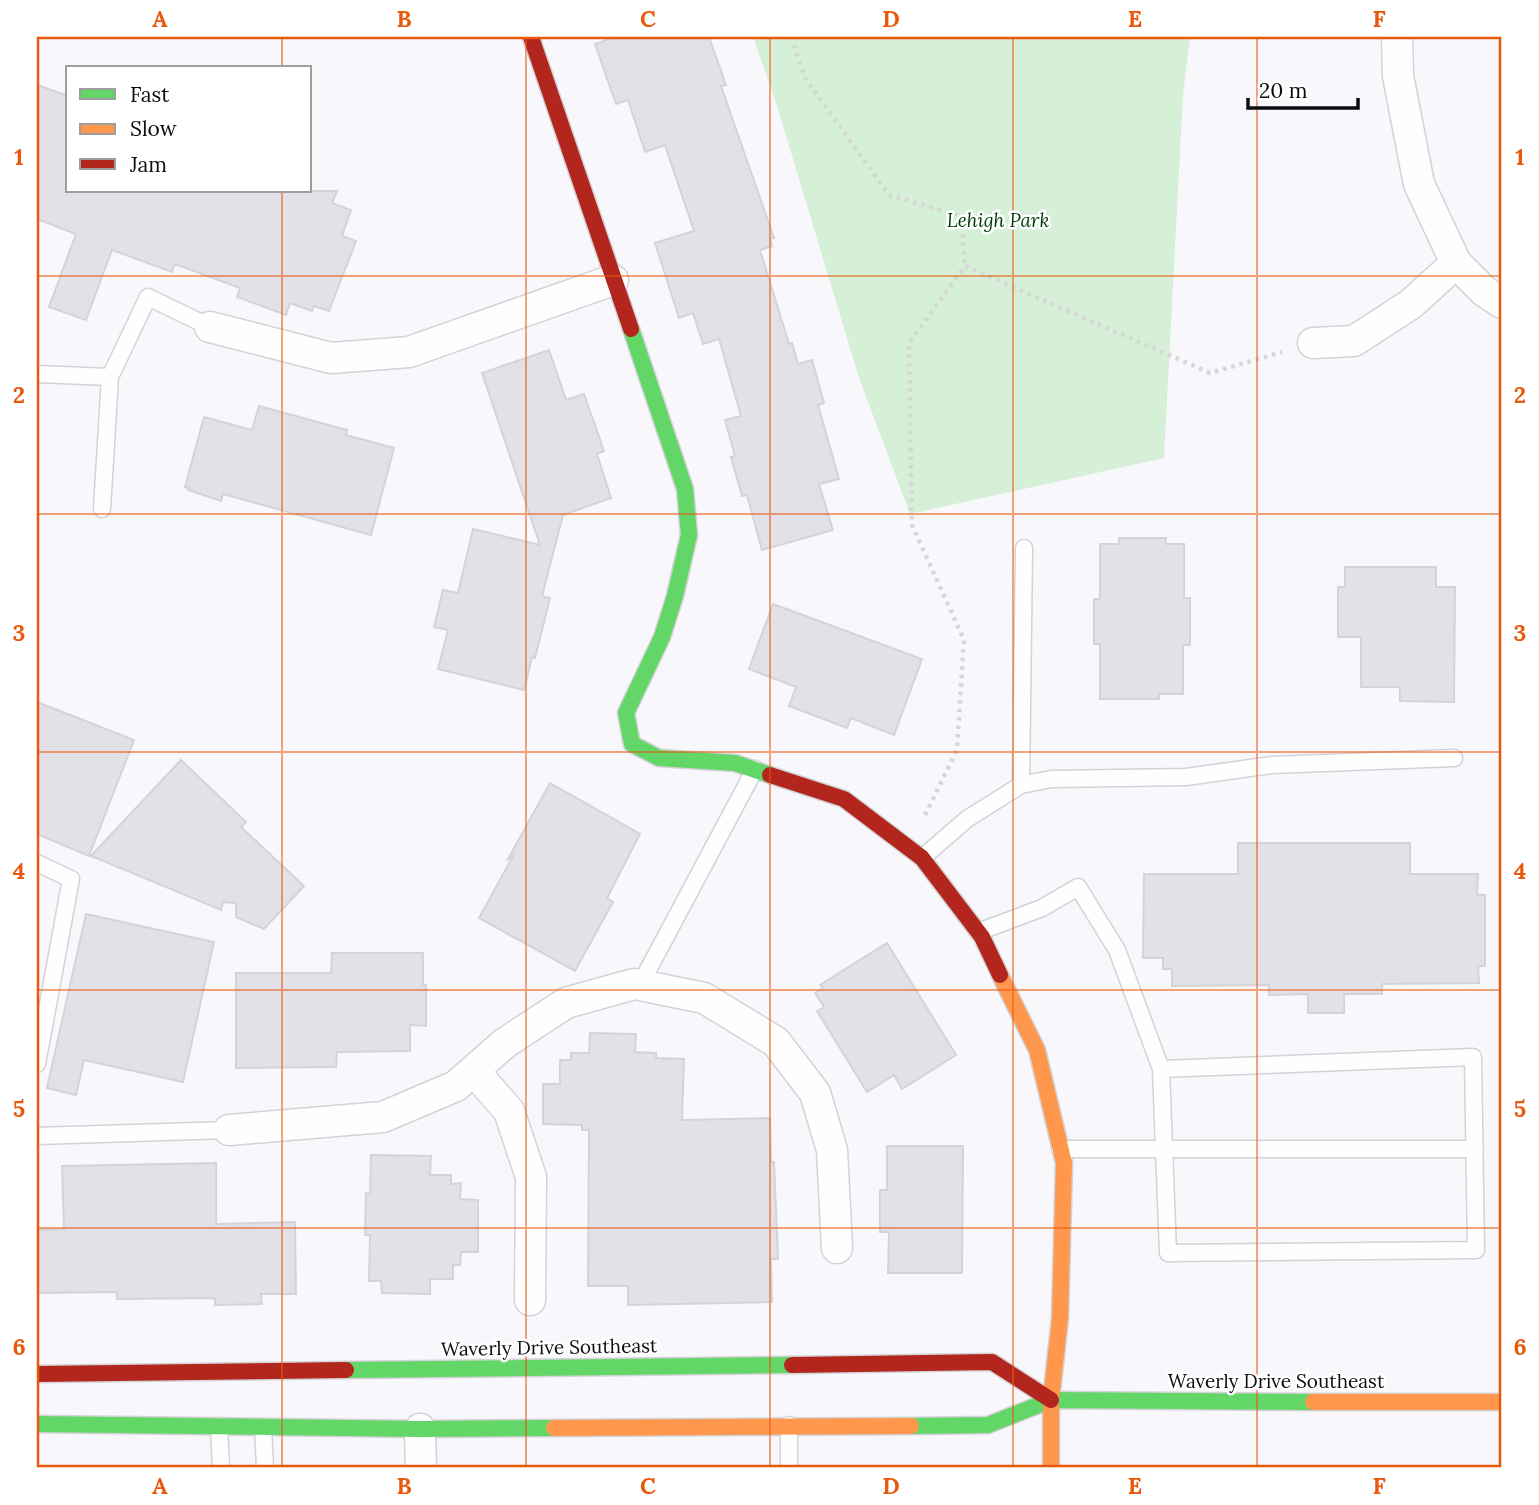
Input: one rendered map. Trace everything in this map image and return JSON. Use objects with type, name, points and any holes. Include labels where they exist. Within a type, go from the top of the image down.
[{"type":"main road","points":[[531,37],[685,489],[689,535],[662,637],[626,713],[632,744],[659,758],[735,763],[844,799],[916,853],[978,932],[1037,1050],[1064,1163],[1060,1318],[1051,1400],[1051,1468]]},
{"type":"main road","name":"Waverly Drive Southeast","points":[[37,1374],[992,1362],[1051,1400]]},
{"type":"main road","name":"Waverly Drive Southeast","points":[[37,1424],[420,1429],[988,1425],[1051,1400],[1502,1402]]},
{"type":"street","points":[[1398,37],[1398,76],[1419,184],[1456,263],[1484,291],[1502,303]]},
{"type":"street","points":[[1313,343],[1354,341],[1411,304],[1456,263]]},
{"type":"street","points":[[210,327],[331,358],[409,352],[612,280]]},
{"type":"street","points":[[229,1130],[383,1117],[456,1086],[505,1043],[566,1003],[640,985],[704,998],[776,1042],[815,1093],[832,1150],[836,1248]]},
{"type":"street","points":[[474,1070],[509,1111],[531,1177],[530,1300]]},
{"type":"street","points":[[420,1429],[421,1468]]},
{"type":"lane","points":[[102,509],[110,377],[148,297],[210,327]]},
{"type":"lane","points":[[37,374],[110,377]]},
{"type":"lane","points":[[1021,785],[1024,548]]},
{"type":"lane","points":[[916,853],[1021,785],[1051,779],[1186,776],[1272,765],[1454,758]]},
{"type":"lane","points":[[640,985],[755,769]]},
{"type":"lane","points":[[37,863],[71,879],[37,1064]]},
{"type":"lane","points":[[978,932],[1042,908],[1078,887],[1117,950],[1161,1069],[1168,1252],[1476,1250],[1473,1057],[1161,1069]]},
{"type":"lane","points":[[37,1136],[229,1130]]},
{"type":"lane","points":[[1060,1149],[1475,1149]]},
{"type":"lane","points":[[789,1425],[789,1468]]},
{"type":"lane","points":[[219,1426],[221,1468]]},
{"type":"lane","points":[[263,1427],[265,1468]]},
{"type":"path","points":[[792,37],[806,78],[889,195],[961,216],[965,266],[909,343],[912,525],[964,640],[957,750],[916,853]]},
{"type":"path","points":[[965,266],[1210,373],[1313,343]]},
{"type":"green space","name":"Lehigh Park","points":[[753,37],[1190,37],[1183,95],[1164,458],[910,514],[859,378],[777,106]]},
{"type":"building","points":[[615,37],[709,37],[726,85],[721,86],[774,238],[770,239],[772,246],[760,250],[789,344],[792,343],[798,364],[812,360],[824,403],[818,405],[839,479],[819,484],[833,530],[762,550],[747,495],[742,496],[731,457],[735,456],[725,420],[741,416],[719,339],[703,344],[693,313],[679,318],[655,243],[694,231],[665,145],[645,152],[628,100],[616,104],[595,44]]},
{"type":"building","points":[[37,85],[66,95],[66,192],[337,191],[332,203],[351,210],[342,236],[356,241],[329,311],[314,306],[312,311],[290,303],[286,315],[237,297],[240,288],[175,264],[172,272],[112,250],[86,320],[49,307],[76,234],[37,219]]},
{"type":"building","points":[[549,350],[566,400],[584,394],[604,451],[597,454],[611,498],[563,515],[542,596],[550,598],[524,690],[438,669],[448,630],[434,627],[443,590],[458,593],[473,529],[540,545],[482,373]]},
{"type":"building","points":[[259,406],[347,430],[346,435],[394,448],[371,535],[223,494],[221,501],[185,487],[204,417],[252,430]]},
{"type":"building","points":[[1119,538],[1166,538],[1166,544],[1184,544],[1184,598],[1190,598],[1190,645],[1183,645],[1183,694],[1159,694],[1159,699],[1100,699],[1100,644],[1094,644],[1094,599],[1100,599],[1100,544],[1119,544]]},
{"type":"building","points":[[1345,567],[1436,567],[1436,587],[1455,587],[1454,702],[1400,701],[1400,687],[1361,687],[1361,637],[1338,637],[1338,587],[1345,587]]},
{"type":"building","points":[[773,604],[922,659],[894,735],[851,718],[847,728],[789,706],[796,687],[749,669]]},
{"type":"building","points":[[37,702],[134,740],[89,856],[37,834]]},
{"type":"building","points":[[181,760],[246,822],[241,827],[304,886],[264,929],[236,917],[236,903],[223,902],[221,910],[91,856]]},
{"type":"building","points":[[550,783],[640,834],[607,898],[613,902],[575,971],[479,918]]},
{"type":"building","points":[[1238,843],[1410,843],[1410,874],[1478,874],[1477,895],[1485,895],[1485,966],[1478,966],[1479,983],[1382,984],[1382,994],[1344,994],[1344,1013],[1308,1013],[1308,994],[1269,995],[1269,985],[1172,986],[1172,969],[1163,969],[1163,958],[1143,958],[1144,874],[1238,874]]},
{"type":"building","points":[[86,914],[214,942],[183,1082],[84,1060],[76,1095],[47,1088]]},
{"type":"building","points":[[887,943],[956,1055],[902,1089],[894,1075],[867,1092],[817,1011],[824,1007],[815,993],[823,988],[820,985]]},
{"type":"building","points":[[332,953],[423,953],[426,1026],[410,1025],[410,1051],[337,1052],[336,1067],[236,1068],[236,973],[331,973]]},
{"type":"building","points":[[590,1033],[636,1034],[635,1052],[656,1053],[656,1058],[684,1059],[682,1120],[770,1118],[778,1259],[771,1259],[772,1302],[628,1305],[628,1286],[588,1286],[589,1130],[582,1130],[582,1125],[543,1124],[543,1084],[560,1084],[560,1060],[571,1060],[571,1053],[589,1053]]},
{"type":"building","points":[[887,1146],[963,1146],[962,1273],[888,1273],[889,1232],[880,1232],[880,1190],[887,1190]]},
{"type":"building","points":[[371,1155],[431,1156],[430,1175],[451,1175],[451,1184],[461,1183],[460,1199],[478,1200],[478,1252],[461,1252],[460,1265],[453,1265],[453,1279],[430,1279],[430,1294],[382,1293],[381,1281],[369,1281],[370,1235],[365,1235],[366,1193],[370,1194]]},
{"type":"building","points":[[216,1163],[216,1224],[295,1222],[296,1294],[261,1294],[262,1304],[215,1305],[215,1298],[117,1299],[117,1292],[37,1293],[37,1230],[64,1229],[62,1166]]},
{"type":"traffic: fast","points":[[631,329],[685,489],[689,535],[662,637],[626,713],[632,744],[659,758],[735,763],[770,775]]},
{"type":"traffic: fast","points":[[346,1370],[792,1365]]},
{"type":"traffic: fast","points":[[911,1426],[988,1425],[1051,1400],[1313,1402]]},
{"type":"traffic: fast","points":[[37,1424],[554,1428]]},
{"type":"traffic: slow","points":[[1000,975],[1037,1050],[1064,1163],[1060,1318],[1051,1400],[1051,1468]]},
{"type":"traffic: slow","points":[[1313,1402],[1502,1402]]},
{"type":"traffic: slow","points":[[554,1428],[911,1426]]},
{"type":"traffic: jam","points":[[531,37],[631,329]]},
{"type":"traffic: jam","points":[[770,775],[844,799],[922,858],[982,937],[1000,975]]},
{"type":"traffic: jam","points":[[792,1365],[992,1362],[1051,1400]]},
{"type":"traffic: jam","points":[[37,1374],[346,1370]]}]
